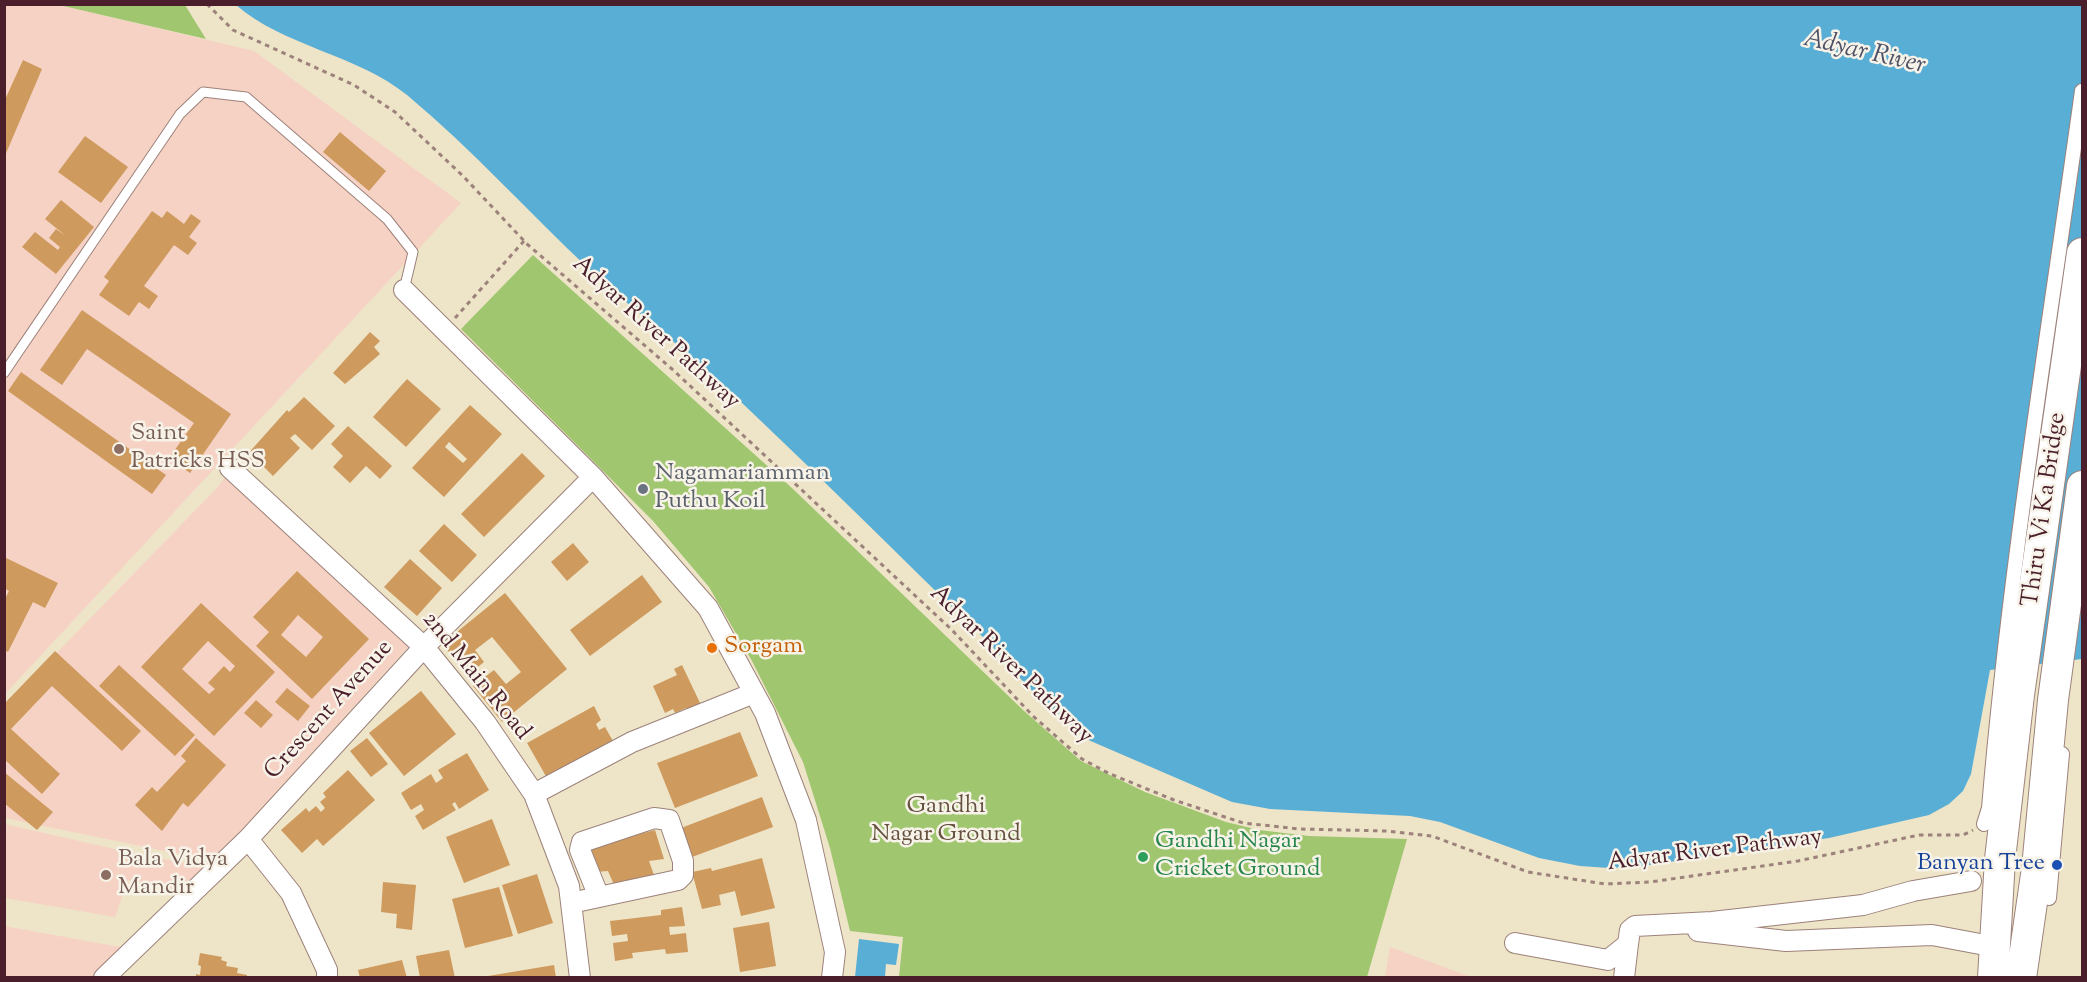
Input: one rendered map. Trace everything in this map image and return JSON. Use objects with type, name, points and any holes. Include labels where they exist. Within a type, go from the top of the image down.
[{"type":"main road","name":"Thiru Vi Ka Bridge","points":[[1993,978],[2010,694],[2082,253]]},
{"type":"main road","name":"Thiru Vi Ka Bridge","points":[[2021,978],[2059,701],[2082,486]]},
{"type":"main road","points":[[2028,930],[2038,953],[2037,978]]},
{"type":"street","points":[[1984,824],[2010,694],[2082,91]]},
{"type":"street","points":[[404,290],[592,477],[708,608],[765,713],[806,820],[835,952],[832,978]]},
{"type":"street","name":"2nd Main Road","points":[[230,468],[424,647],[485,722],[534,794],[569,886],[580,978]]},
{"type":"street","name":"Crescent Avenue","points":[[104,978],[248,839],[424,647],[592,477]]},
{"type":"street","points":[[2049,898],[2061,778],[2059,701],[2082,573]]},
{"type":"street","points":[[534,794],[632,742],[754,693]]},
{"type":"street","points":[[571,903],[599,897],[678,880],[683,875],[683,861],[669,820],[654,818],[582,842],[580,850],[599,897]]},
{"type":"street","points":[[248,839],[291,893],[327,970],[327,978]]},
{"type":"street","points":[[1515,943],[1608,960],[1631,935],[1712,922],[1863,905],[1913,891],[1971,881]]},
{"type":"street","points":[[1631,935],[1786,941],[1932,934],[1996,948]]},
{"type":"street","points":[[1624,978],[1631,935]]},
{"type":"lane","points":[[4,373],[180,114],[203,92],[246,97],[387,219],[413,252],[404,290]]},
{"type":"path","name":"Adyar River Pathway","points":[[207,4],[233,30],[354,85],[395,112],[463,176],[524,241],[672,369],[952,630],[1065,745],[1082,759],[1108,773],[1215,815],[1267,827],[1432,836],[1528,872],[1605,884],[1650,882],[1798,861],[1919,835],[1963,835],[1984,824]]},
{"type":"path","points":[[444,330],[524,241]]},
{"type":"shaded area","name":"Saint Patricks HSS","points":[[5,5],[59,5],[254,51],[461,203],[5,694]]},
{"type":"shaded area","points":[[225,477],[410,645],[213,861],[5,818],[4,707],[217,488]]},
{"type":"shaded area","name":"Bala Vidya Mandir","points":[[4,824],[213,869],[190,893],[128,880],[115,917],[5,898]]},
{"type":"shaded area","points":[[4,926],[126,948],[96,977],[5,977]]},
{"type":"shaded area","points":[[1390,947],[1471,977],[1385,977]]},
{"type":"green space","points":[[59,5],[185,5],[206,39]]},
{"type":"green space","name":"Gandhi Nagar Ground","points":[[533,255],[793,489],[1023,710],[1081,761],[1145,792],[1226,822],[1259,830],[1309,836],[1407,839],[1367,977],[899,977],[903,937],[850,931],[830,848],[803,762],[752,661],[709,587],[653,521],[461,329]]},
{"type":"water","name":"Adyar River","points":[[236,5],[2082,5],[2082,659],[1990,670],[1971,774],[1963,791],[1949,804],[1929,815],[1829,838],[1643,866],[1609,868],[1580,866],[1539,858],[1440,822],[1410,816],[1270,809],[1232,802],[1086,739],[1028,687],[988,642],[747,408],[591,271],[478,160],[407,95],[366,70],[276,31]]},
{"type":"water","points":[[859,939],[899,944],[896,965],[886,964],[885,977],[855,977]]},
{"type":"building","points":[[23,60],[42,69],[4,158],[4,102]]},
{"type":"building","points":[[340,132],[386,171],[369,191],[323,152]]},
{"type":"building","points":[[85,136],[128,167],[101,203],[58,172]]},
{"type":"building","points":[[61,200],[94,227],[56,274],[22,247],[35,232],[58,250],[60,247],[49,238],[56,229],[66,236],[45,219]]},
{"type":"building","points":[[152,211],[162,218],[167,211],[184,224],[191,214],[201,221],[189,237],[197,243],[188,255],[174,245],[144,286],[158,296],[149,309],[139,302],[129,316],[99,295],[109,281],[104,277]]},
{"type":"building","points":[[82,310],[231,414],[190,473],[169,458],[194,423],[87,349],[62,385],[40,370]]},
{"type":"building","points":[[370,332],[380,341],[374,347],[380,354],[345,384],[333,373]]},
{"type":"building","points":[[21,372],[166,475],[152,494],[8,391]]},
{"type":"building","points":[[407,379],[441,409],[406,447],[373,417]]},
{"type":"building","points":[[304,397],[335,426],[312,450],[295,434],[290,438],[300,448],[273,476],[257,460],[253,464],[245,457],[287,410],[289,412]]},
{"type":"building","points":[[470,405],[502,434],[444,497],[412,468]],"holes":[[[449,442],[467,459],[463,463],[445,447]]]},
{"type":"building","points":[[348,426],[392,466],[380,479],[366,466],[350,483],[333,467],[343,456],[331,444]]},
{"type":"building","points":[[522,453],[545,476],[484,537],[461,514]]},
{"type":"building","points":[[444,524],[477,555],[452,582],[419,551]]},
{"type":"building","points":[[573,543],[589,562],[567,581],[551,562]]},
{"type":"building","points":[[4,557],[58,583],[45,608],[33,602],[8,652],[4,650],[4,601],[9,591],[4,588]]},
{"type":"building","points":[[410,559],[442,588],[417,616],[384,587]]},
{"type":"building","points":[[297,571],[369,639],[312,699],[256,646],[269,632],[253,617]],"holes":[[[298,615],[323,637],[306,657],[281,635]]]},
{"type":"building","points":[[642,575],[662,602],[590,656],[570,630]]},
{"type":"building","points":[[505,593],[567,669],[502,722],[473,686],[494,670],[506,684],[521,672],[492,637],[475,650],[484,662],[468,675],[442,644]]},
{"type":"building","points":[[201,603],[275,672],[214,736],[141,667]],"holes":[[[208,641],[235,666],[230,672],[224,666],[208,683],[215,689],[209,694],[182,669]]]},
{"type":"building","points":[[55,651],[141,731],[122,751],[52,686],[11,729],[60,774],[42,794],[4,759],[4,704]]},
{"type":"building","points":[[119,665],[195,735],[175,756],[99,686]]},
{"type":"building","points":[[682,665],[701,705],[688,711],[686,708],[675,713],[673,709],[665,713],[653,686],[677,675],[674,669]]},
{"type":"building","points":[[287,688],[310,706],[298,721],[275,702]]},
{"type":"building","points":[[421,691],[456,734],[404,776],[369,733]]},
{"type":"building","points":[[256,700],[273,715],[261,728],[244,713]]},
{"type":"building","points":[[594,706],[601,720],[596,724],[599,730],[605,727],[613,741],[547,778],[527,743]]},
{"type":"building","points":[[740,732],[758,776],[675,808],[657,763]]},
{"type":"building","points":[[196,738],[226,765],[188,807],[183,803],[162,831],[135,805],[152,787],[157,792],[186,761],[181,756]]},
{"type":"building","points":[[367,738],[388,764],[371,777],[350,751]]},
{"type":"building","points":[[467,753],[489,790],[459,809],[455,802],[452,804],[456,810],[423,830],[415,816],[424,810],[421,804],[411,810],[401,793],[431,774],[436,783],[443,778],[438,770]]},
{"type":"building","points":[[348,770],[375,800],[323,846],[317,839],[302,853],[281,830],[306,808],[309,812],[316,806],[321,812],[325,808],[320,802],[326,797],[323,793]]},
{"type":"building","points":[[4,772],[53,812],[37,830],[4,803]]},
{"type":"building","points":[[762,797],[773,827],[692,857],[681,828]]},
{"type":"building","points":[[492,819],[510,865],[464,883],[446,837]]},
{"type":"building","points":[[655,830],[664,859],[649,861],[655,878],[615,887],[608,871],[595,872],[587,848]]},
{"type":"building","points":[[762,858],[775,908],[741,916],[735,891],[719,895],[721,905],[702,909],[692,872],[711,868],[712,871]]},
{"type":"building","points":[[537,874],[553,923],[518,934],[502,885]]},
{"type":"building","points":[[383,882],[416,885],[412,930],[396,928],[397,914],[381,912]]},
{"type":"building","points":[[499,887],[513,936],[465,948],[452,899]]},
{"type":"building","points":[[682,907],[685,926],[669,927],[670,935],[686,933],[688,952],[666,954],[665,949],[632,953],[633,958],[615,961],[613,943],[628,941],[627,934],[612,936],[610,921],[661,915],[661,910]]},
{"type":"building","points":[[769,922],[776,966],[740,972],[733,928]]},
{"type":"building","points":[[449,950],[455,978],[420,978],[416,956]]},
{"type":"building","points":[[200,953],[222,957],[221,960],[227,962],[226,966],[238,968],[237,973],[247,975],[247,978],[196,978],[196,974],[200,975],[201,966],[198,965]]},
{"type":"building","points":[[402,960],[407,978],[360,978],[358,970]]},
{"type":"building","points":[[554,965],[556,978],[488,978],[488,976]]},
{"type":"place","name":"Saint Patricks HSS","points":[[119,449]]},
{"type":"place","name":"Nagamariamman Puthu Koil","points":[[643,489]]},
{"type":"place","name":"Sorgam","points":[[712,648]]},
{"type":"place","name":"Gandhi Nagar Cricket Ground","points":[[1143,857]]},
{"type":"place","name":"Banyan Tree","points":[[2057,865]]},
{"type":"place","name":"Bala Vidya Mandir","points":[[106,875]]}]
